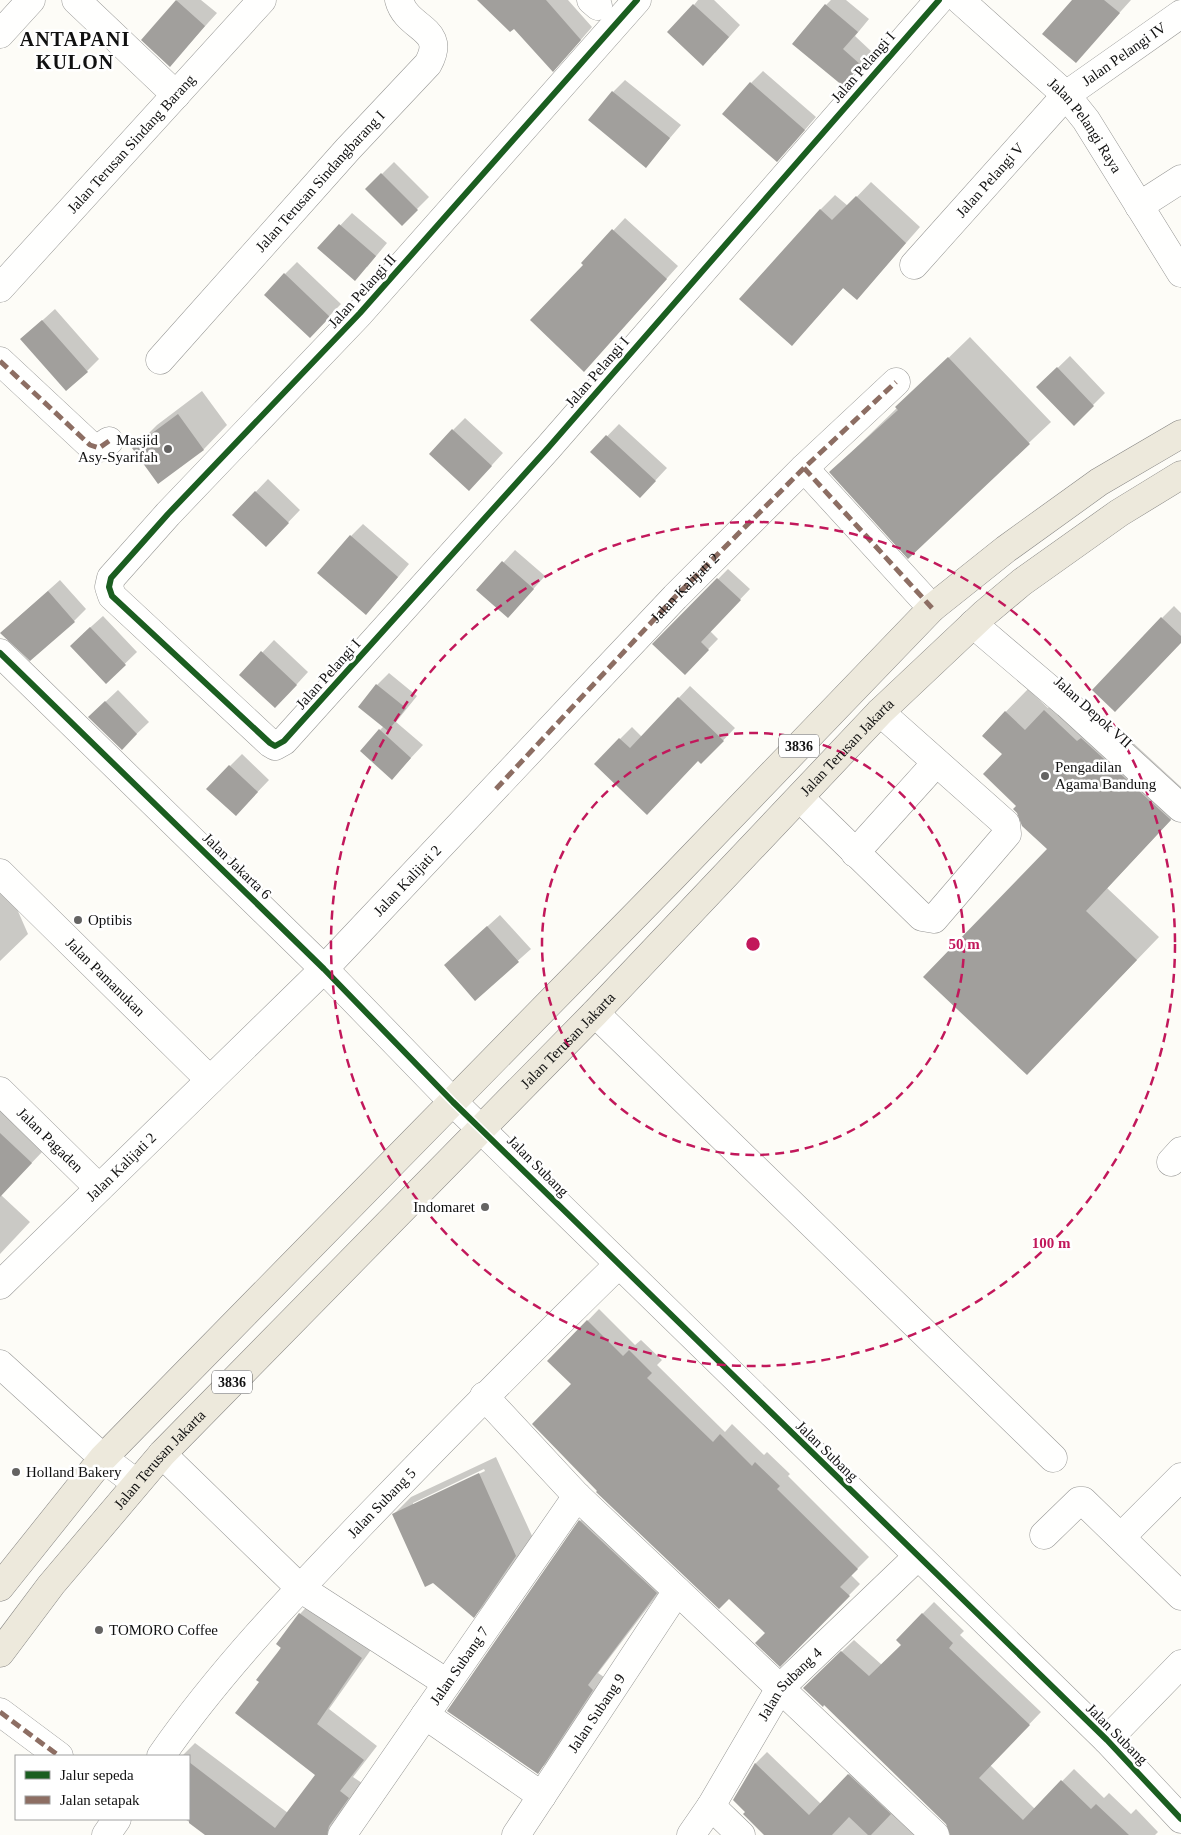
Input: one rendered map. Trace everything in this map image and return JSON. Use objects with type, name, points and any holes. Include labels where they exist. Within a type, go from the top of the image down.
[{"type":"main road","name":"3836","points":[[0,1587],[103,1458],[680,870],[932,608],[1006,548],[1099,482],[1181,434]]},
{"type":"main road","name":"Jalan Terusan Jakarta","points":[[0,1652],[51,1585],[162,1454],[595,1013],[880,712],[979,619],[1022,582],[1119,512],[1181,476]]},
{"type":"street","points":[[0,34],[31,0]]},
{"type":"street","points":[[76,0],[176,95]]},
{"type":"street","name":"Jalan Terusan Sindang Barang","points":[[0,288],[262,0]]},
{"type":"street","name":"Jalan Terusan Sindangbarang I","points":[[160,360],[348,149],[428,64],[435,52],[434,42],[403,11],[399,0]]},
{"type":"street","name":"Jalan Pelangi II","points":[[266,740],[112,596],[109,588],[110,578],[168,514],[360,313],[637,0]]},
{"type":"street","name":"Jalan Pelangi I","points":[[266,740],[275,746],[284,741],[548,448],[938,0]]},
{"type":"street","name":"Jalan Pelangi Raya","points":[[960,0],[1066,95],[1086,120],[1178,267]]},
{"type":"street","name":"Jalan Pelangi IV","points":[[1066,95],[1181,14]]},
{"type":"street","name":"Jalan Pelangi V","points":[[914,265],[1066,95]]},
{"type":"street","points":[[1139,206],[1181,179]]},
{"type":"street","points":[[1178,267],[1176,285],[1181,295]]},
{"type":"street","points":[[0,361],[90,446],[99,448],[109,440]]},
{"type":"street","name":"Jalan Kalijati 2","points":[[0,1285],[324,968],[676,597],[804,468],[896,382]]},
{"type":"street","points":[[804,468],[932,608]]},
{"type":"street","points":[[979,619],[1067,704],[1181,808]]},
{"type":"street","name":"Jalan Depok VII","points":[[979,619],[1005,633],[1181,790]]},
{"type":"street","name":"Jalan Jakarta 6","points":[[0,653],[324,968],[453,1102]]},
{"type":"street","points":[[800,798],[922,917],[934,919],[1007,834],[1006,824],[880,712]]},
{"type":"street","points":[[855,852],[936,762]]},
{"type":"street","name":"Jalan Pamanukan","points":[[0,873],[210,1080]]},
{"type":"street","points":[[595,1013],[1053,1458]]},
{"type":"street","name":"Jalan Pagaden","points":[[0,1091],[100,1188]]},
{"type":"street","name":"Jalan Subang","points":[[453,1102],[481,1127],[917,1557],[1107,1740],[1181,1819]]},
{"type":"street","name":"Jalan Subang 5","points":[[162,1755],[185,1722],[300,1588],[484,1396],[619,1264]]},
{"type":"street","points":[[0,1364],[103,1458],[136,1483]]},
{"type":"street","points":[[484,1396],[578,1496],[935,1835]]},
{"type":"street","points":[[162,1454],[300,1588],[447,1683]]},
{"type":"street","points":[[1122,1536],[1181,1477]]},
{"type":"street","name":"Jalan Subang 7","points":[[342,1835],[578,1496]]},
{"type":"street","points":[[1044,1535],[1079,1501],[1083,1501],[1122,1536],[1181,1596]]},
{"type":"street","name":"Jalan Subang 4","points":[[692,1835],[780,1688],[917,1557]]},
{"type":"street","name":"Jalan Subang 9","points":[[516,1835],[678,1591]]},
{"type":"street","points":[[1107,1740],[1181,1664]]},
{"type":"street","points":[[0,1712],[58,1755]]},
{"type":"street","points":[[425,1715],[542,1796]]},
{"type":"street","points":[[711,1806],[741,1835]]},
{"type":"street","points":[[106,1835],[116,1820]]},
{"type":"building","points":[[176,0],[205,26],[170,67],[141,40]]},
{"type":"building","points":[[477,0],[546,0],[581,40],[553,72],[514,29],[510,32]]},
{"type":"building","points":[[1072,0],[1104,0],[1120,13],[1076,63],[1042,34]]},
{"type":"building","points":[[693,4],[729,37],[703,66],[667,32]]},
{"type":"building","points":[[825,4],[858,32],[843,49],[861,65],[843,86],[792,44]]},
{"type":"building","points":[[750,82],[805,130],[777,162],[722,114]]},
{"type":"building","points":[[612,91],[670,138],[646,168],[588,120]]},
{"type":"building","points":[[381,173],[418,210],[402,226],[365,189]]},
{"type":"building","points":[[856,196],[906,243],[857,300],[843,288],[792,346],[739,299],[820,209],[832,220]]},
{"type":"building","points":[[339,224],[376,256],[355,281],[317,248]]},
{"type":"building","points":[[612,229],[667,279],[584,372],[530,320],[583,265],[581,263]]},
{"type":"building","points":[[284,273],[330,317],[310,338],[264,295]]},
{"type":"building","points":[[42,320],[88,372],[66,391],[20,339]]},
{"type":"building","points":[[948,357],[1030,444],[908,559],[829,472],[898,410],[895,407]]},
{"type":"building","points":[[1057,367],[1094,406],[1074,426],[1036,387]]},
{"type":"building","name":"Masjid Asy-Syarifah","points":[[178,414],[204,450],[158,484],[132,448]]},
{"type":"building","points":[[452,429],[492,466],[469,491],[429,454]]},
{"type":"building","points":[[606,435],[656,481],[640,498],[590,452]]},
{"type":"building","points":[[255,491],[289,523],[266,547],[232,515]]},
{"type":"building","points":[[350,535],[398,577],[366,615],[317,573]]},
{"type":"building","points":[[502,561],[534,589],[508,618],[476,590]]},
{"type":"building","points":[[717,578],[741,600],[701,642],[709,650],[685,675],[652,644]]},
{"type":"building","points":[[48,591],[75,622],[30,661],[0,633]]},
{"type":"building","points":[[1161,617],[1181,636],[1181,643],[1115,712],[1092,690]]},
{"type":"building","points":[[90,627],[126,665],[106,684],[70,646]]},
{"type":"building","points":[[261,651],[297,685],[275,708],[239,675]]},
{"type":"building","points":[[376,684],[406,708],[388,731],[358,707]]},
{"type":"building","points":[[678,697],[724,741],[701,764],[698,761],[647,815],[594,764],[619,738],[630,748]]},
{"type":"building","points":[[105,701],[137,734],[122,750],[88,717]]},
{"type":"building","points":[[1044,710],[1077,741],[1081,738],[1171,820],[1086,911],[1137,960],[1027,1075],[923,977],[1047,849],[1022,826],[1017,813],[1013,809],[1016,806],[983,774],[1002,754],[982,736],[1005,711],[1025,730]]},
{"type":"building","points":[[379,729],[411,758],[392,780],[360,751]]},
{"type":"building","points":[[229,765],[258,792],[236,816],[206,789]]},
{"type":"building","points":[[487,926],[519,962],[475,1001],[444,965]]},
{"type":"building","points":[[0,1133],[32,1163],[0,1197]]},
{"type":"building","points":[[587,1320],[623,1356],[629,1350],[652,1373],[647,1378],[713,1442],[720,1434],[752,1466],[755,1462],[780,1486],[777,1489],[858,1569],[840,1587],[850,1596],[780,1667],[755,1643],[765,1633],[729,1599],[719,1609],[596,1492],[532,1424],[571,1384],[547,1361]]},
{"type":"building","points":[[479,1473],[516,1556],[474,1618],[433,1583],[425,1587],[392,1514]]},
{"type":"building","points":[[579,1520],[657,1593],[588,1685],[593,1690],[538,1774],[447,1711]]},
{"type":"building","points":[[299,1613],[362,1658],[317,1724],[364,1760],[340,1791],[349,1798],[329,1826],[327,1835],[205,1835],[189,1823],[190,1763],[275,1828],[315,1775],[235,1713],[259,1682],[256,1680],[281,1648],[276,1644]]},
{"type":"building","points":[[922,1613],[953,1643],[949,1648],[1030,1725],[979,1778],[1023,1820],[1061,1780],[1091,1809],[1096,1804],[1129,1835],[950,1835],[946,1824],[824,1705],[823,1707],[803,1688],[841,1651],[869,1676],[901,1645],[896,1640]]},
{"type":"building","points":[[755,1763],[809,1815],[848,1774],[891,1814],[871,1835],[868,1835],[849,1817],[832,1835],[764,1835],[743,1814],[745,1812],[733,1800]]},
{"type":"marked path","points":[[0,361],[90,445],[99,448],[109,441]]},
{"type":"marked path","points":[[496,789],[675,597],[804,468],[896,382]]},
{"type":"marked path","points":[[804,468],[932,608]]},
{"type":"marked path","points":[[0,1712],[58,1755]]},
{"type":"cycle path","points":[[637,0],[360,313],[168,514],[111,578],[109,587],[112,596],[275,746],[284,741],[548,448],[939,0]]},
{"type":"cycle path","points":[[0,653],[324,969],[453,1102],[1107,1740],[1181,1819]]},
{"type":"place","name":"Masjid Asy-Syarifah","points":[[168,449]]},
{"type":"place","name":"Pengadilan Agama Bandung","points":[[1045,776]]},
{"type":"place","name":"Optibis","points":[[78,920]]},
{"type":"place","name":"Indomaret","points":[[485,1207]]},
{"type":"place","name":"Holland Bakery","points":[[16,1472]]},
{"type":"place","name":"TOMORO Coffee","points":[[99,1630]]},
{"type":"district","name":"ANTAPANI KULON","points":[[75,50]]}]
